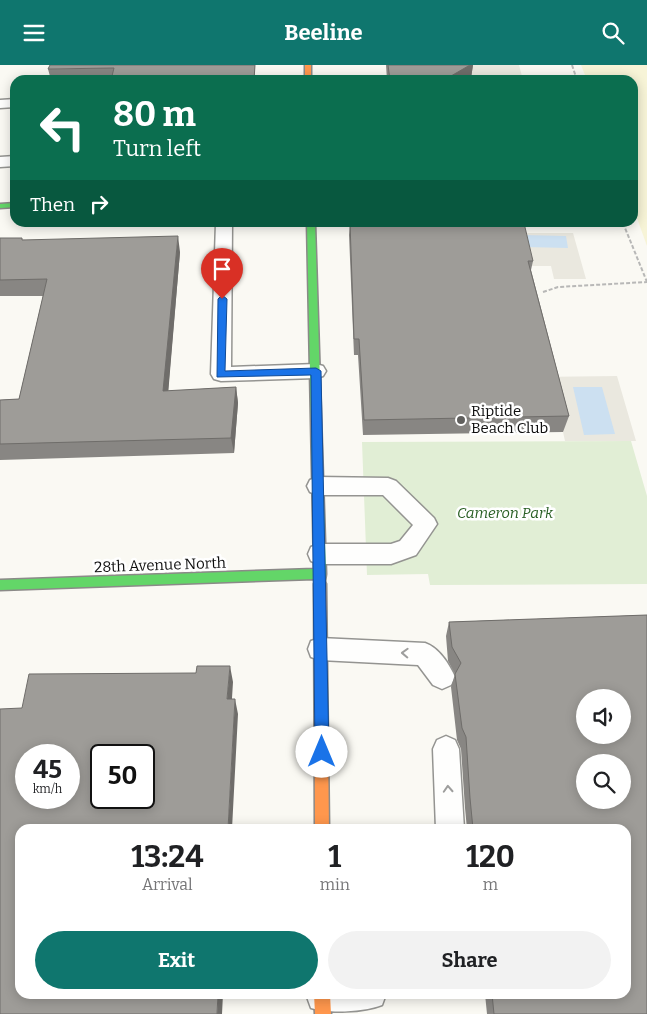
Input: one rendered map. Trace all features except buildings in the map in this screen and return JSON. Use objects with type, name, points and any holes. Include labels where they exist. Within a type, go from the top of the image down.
[{"type":"main road","points":[[312,227],[320,564],[322,824]]},
{"type":"main road","name":"28th Avenue North","points":[[0,585],[320,564]]},
{"type":"lane","points":[[224,227],[220,375],[316,371]]},
{"type":"lane","points":[[318,486],[388,487],[426,524],[408,548],[391,554],[320,564]]},
{"type":"lane","points":[[320,649],[425,654],[442,677]]},
{"type":"lane","points":[[446,749],[450,824]]},
{"type":"lane","points":[[323,1002],[341,999]]},
{"type":"path","points":[[542,292],[558,287],[647,282],[625,227]]},
{"type":"green space","name":"Cameron Park","points":[[631,441],[647,496],[647,584],[430,585],[428,574],[367,575],[362,442]]},
{"type":"sand","points":[[581,65],[647,65],[647,246],[638,221],[638,75],[585,75]]},
{"type":"shaded area","points":[[469,65],[519,65],[522,75],[471,75]]},
{"type":"shaded area","points":[[519,233],[573,233],[586,279],[554,279],[551,266],[527,266]]},
{"type":"shaded area","points":[[617,376],[636,441],[565,441],[552,382],[535,377]]},
{"type":"water","points":[[523,235],[566,236],[568,248],[525,247]]},
{"type":"water","points":[[573,387],[602,387],[615,434],[584,435]]},
{"type":"traffic: fast","points":[[0,206],[10,205]]},
{"type":"traffic: fast","points":[[311,227],[320,584]]},
{"type":"traffic: fast","points":[[0,585],[320,574]]},
{"type":"traffic: slow","points":[[308,65],[308,75]]},
{"type":"traffic: slow","points":[[320,584],[322,824]]},
{"type":"traffic: slow","points":[[322,999],[323,1014]]},
{"type":"place","name":"Riptide Beach Club","points":[[461,420]]},
{"type":"route","points":[[222,299],[220,375],[316,371],[322,752]]}]
